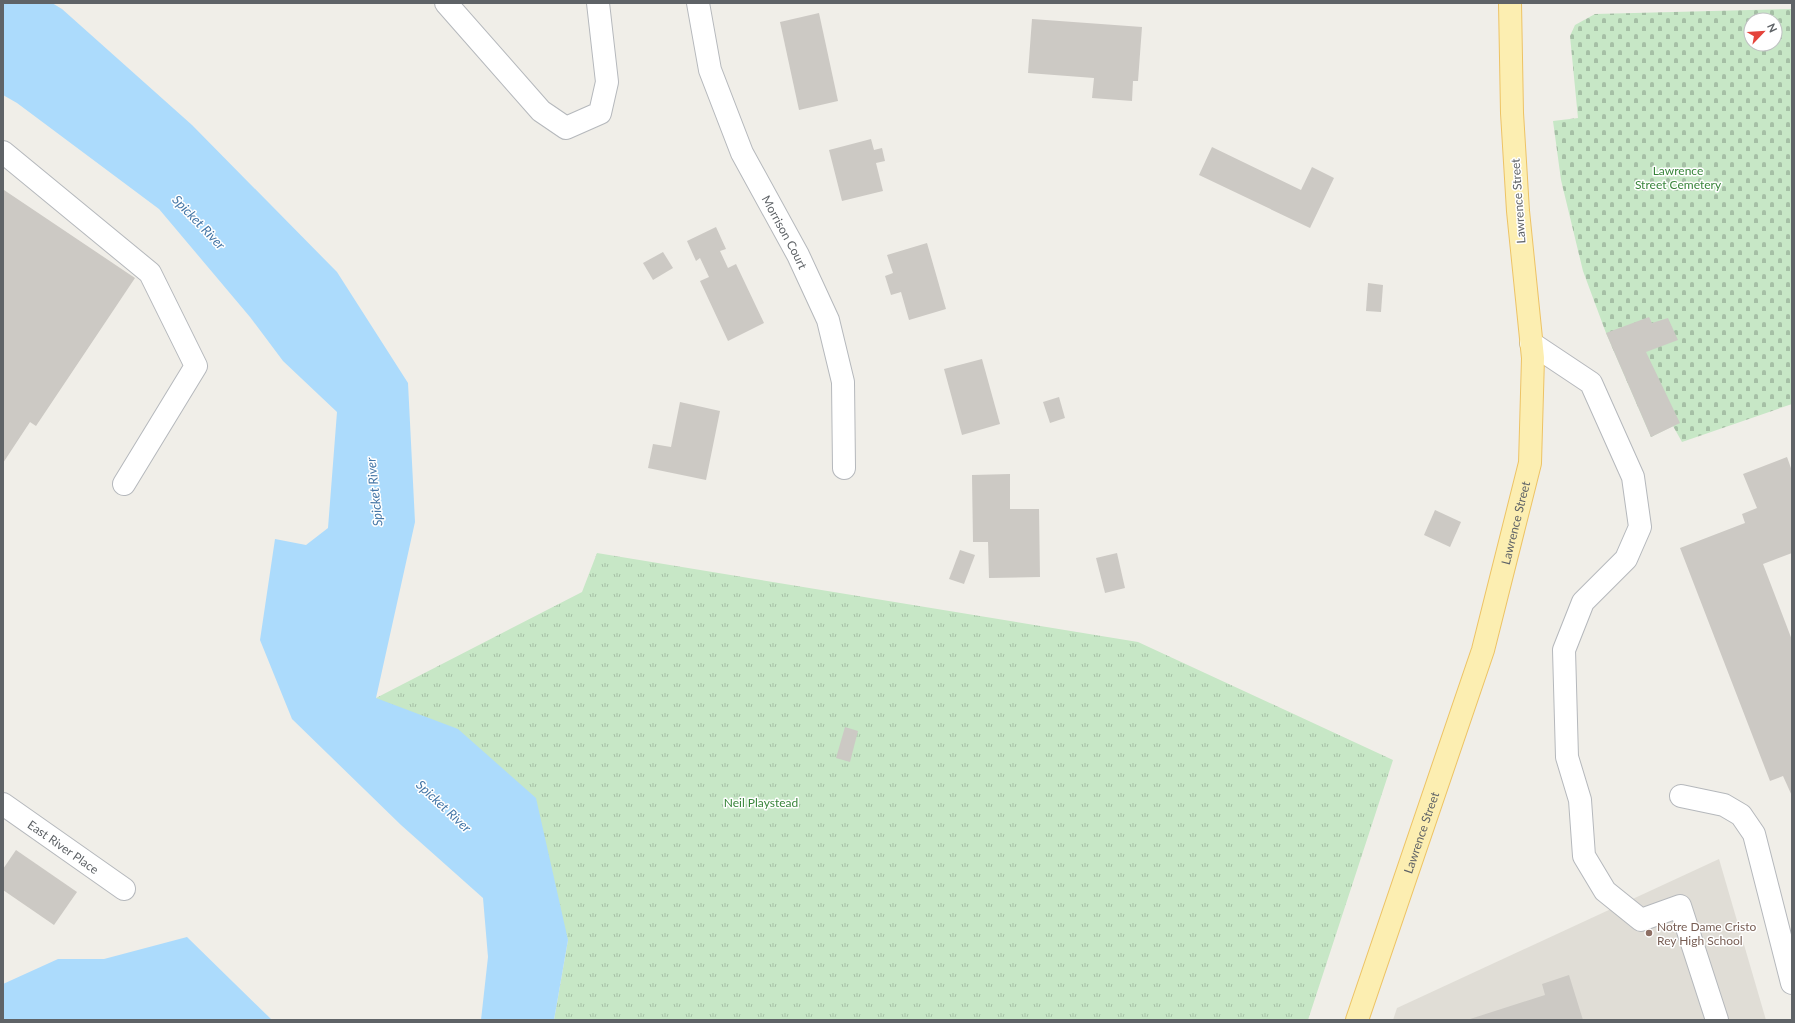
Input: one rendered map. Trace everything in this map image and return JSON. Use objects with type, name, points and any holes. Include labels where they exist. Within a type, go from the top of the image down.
[{"type":"main road","name":"Lawrence Street","points":[[1357,1020],[1483,650],[1530,463],[1533,358],[1518,203],[1512,113],[1510,3]]},
{"type":"street","points":[[446,3],[541,111],[566,128],[600,113],[607,82],[598,3]]},
{"type":"street","name":"Morrison Court","points":[[698,3],[710,70],[742,153],[798,255],[828,320],[843,382],[844,468]]},
{"type":"street","points":[[3,152],[150,273],[196,366],[124,484]]},
{"type":"street","points":[[1531,343],[1591,383],[1634,477],[1640,527],[1626,559],[1583,602],[1564,650],[1567,757],[1580,800],[1584,856],[1605,890],[1641,920],[1680,906],[1717,1020]]},
{"type":"street","points":[[1681,796],[1724,805],[1740,815],[1754,834],[1792,983]]},
{"type":"street","name":"East River Place","points":[[3,804],[124,889]]},
{"type":"shaded area","name":"Notre Dame Cristo Rey High School","points":[[1719,859],[1766,1020],[1393,1020],[1397,1008]]},
{"type":"green space","name":"Lawrence Street Cemetery","points":[[1792,9],[1792,404],[1682,442],[1673,426],[1651,437],[1606,333],[1583,271],[1561,180],[1553,121],[1578,118],[1570,36],[1575,25],[1595,14]]},
{"type":"green space","name":"Neil Playstead","points":[[597,553],[1138,642],[1393,760],[1308,1020],[554,1020],[568,940],[376,698],[582,592]]},
{"type":"water","name":"Spicket River","points":[[3,3],[52,3],[62,9],[192,125],[337,272],[408,383],[415,522],[376,698],[458,729],[536,798],[568,940],[554,1020],[481,1020],[488,957],[483,898],[401,825],[292,719],[260,640],[275,539],[306,545],[328,528],[337,412],[283,361],[250,317],[159,209],[17,103],[3,95]]},
{"type":"water","points":[[187,937],[272,1020],[3,1020],[3,984],[58,959],[104,959]]},
{"type":"building","points":[[819,13],[838,101],[799,110],[780,22]]},
{"type":"building","points":[[1032,19],[1142,27],[1138,81],[1133,81],[1132,101],[1092,98],[1094,78],[1028,73]]},
{"type":"building","points":[[871,139],[874,150],[882,148],[885,161],[876,163],[883,191],[842,201],[829,150]]},
{"type":"building","points":[[1212,147],[1301,190],[1312,167],[1334,178],[1310,228],[1199,175]]},
{"type":"building","points":[[4,190],[135,278],[36,426],[30,422],[3,463]]},
{"type":"building","points":[[716,227],[726,249],[720,251],[728,268],[736,264],[764,323],[728,341],[700,281],[709,277],[700,258],[696,261],[687,241]]},
{"type":"building","points":[[927,243],[946,309],[909,320],[901,292],[891,295],[885,276],[893,273],[887,255]]},
{"type":"building","points":[[663,252],[673,268],[653,280],[643,263]]},
{"type":"building","points":[[1368,283],[1383,285],[1381,312],[1366,311]]},
{"type":"building","points":[[1649,317],[1652,323],[1668,318],[1678,340],[1646,352],[1680,423],[1651,437],[1606,333]]},
{"type":"building","points":[[982,359],[1000,424],[962,435],[944,369]]},
{"type":"building","points":[[1059,397],[1065,418],[1050,423],[1043,402]]},
{"type":"building","points":[[680,402],[720,411],[706,480],[648,468],[653,444],[671,447]]},
{"type":"building","points":[[1787,457],[1792,471],[1792,553],[1763,564],[1792,640],[1792,796],[1783,776],[1770,781],[1680,548],[1745,523],[1742,514],[1757,508],[1743,474]]},
{"type":"building","points":[[1010,474],[1010,509],[1039,509],[1040,577],[989,578],[988,542],[973,542],[972,475]]},
{"type":"building","points":[[1435,510],[1461,522],[1450,547],[1424,535]]},
{"type":"building","points":[[960,550],[975,555],[964,584],[949,579]]},
{"type":"building","points":[[1117,553],[1125,588],[1105,593],[1096,558]]},
{"type":"building","points":[[845,727],[858,731],[850,762],[836,758]]},
{"type":"building","points":[[16,850],[77,892],[54,925],[3,890],[3,869]]},
{"type":"building","points":[[1569,975],[1583,1020],[1467,1020],[1545,995],[1542,984]]},
{"type":"place","name":"Notre Dame Cristo Rey High School","points":[[1649,933]]}]
